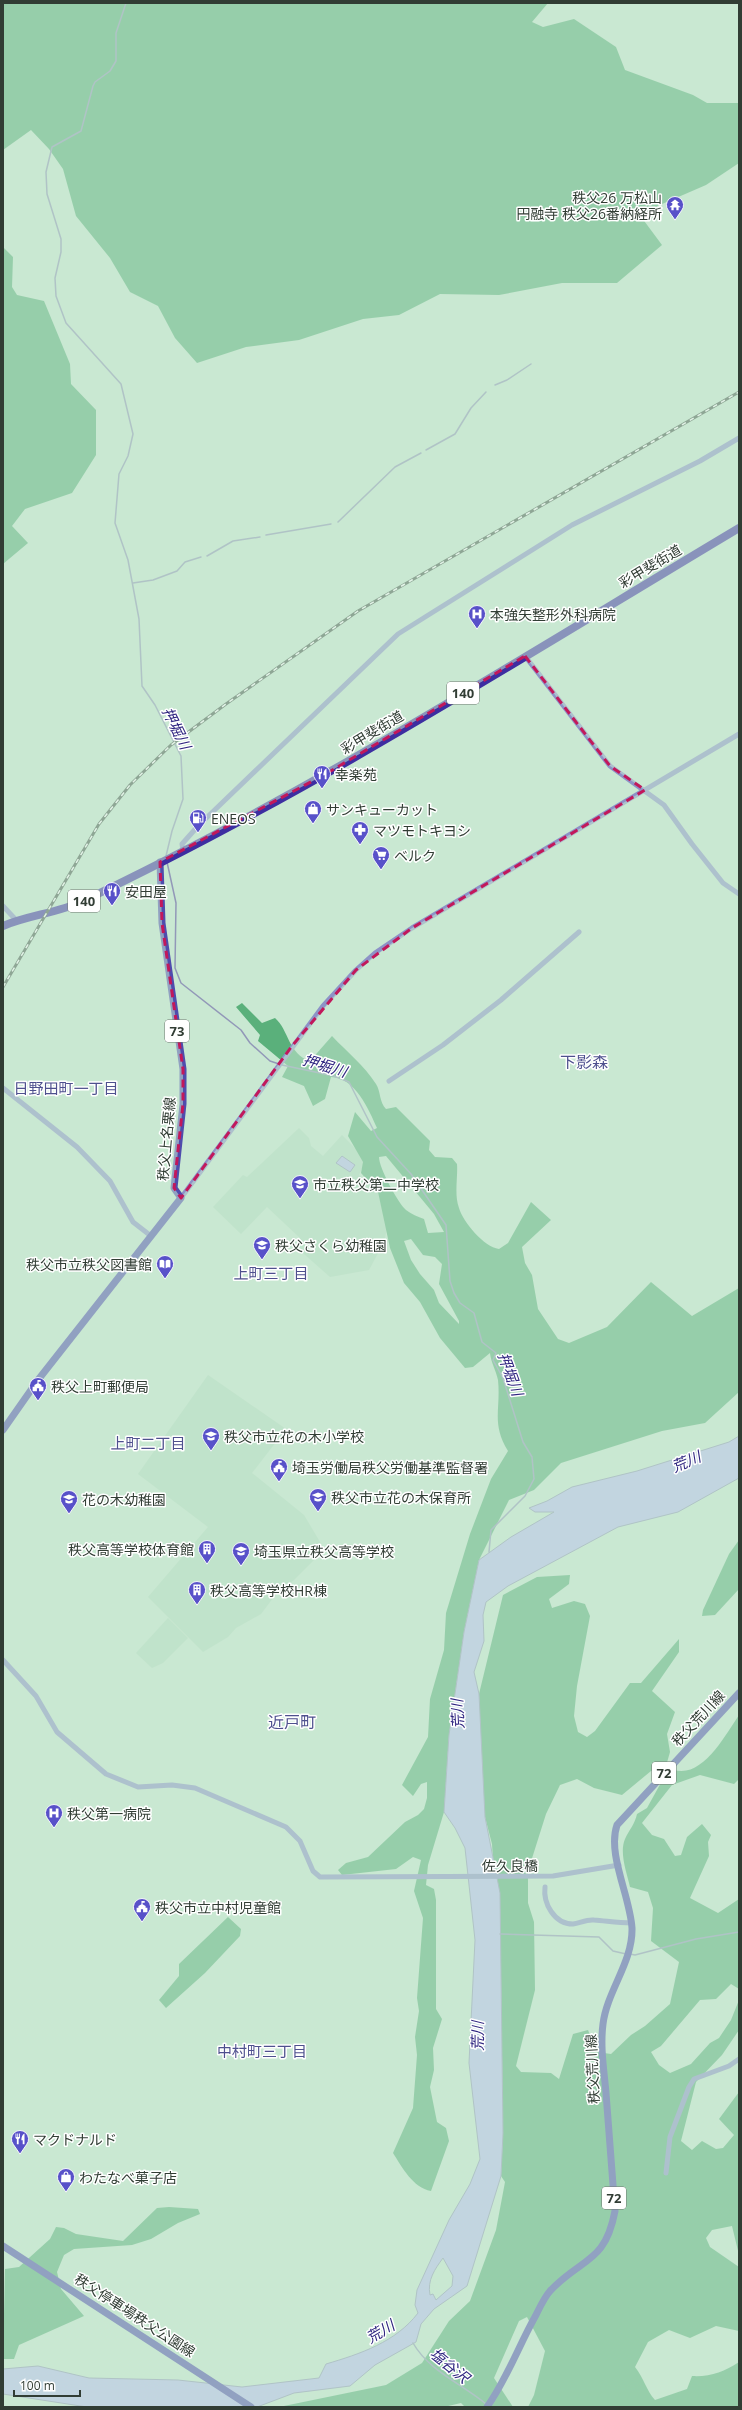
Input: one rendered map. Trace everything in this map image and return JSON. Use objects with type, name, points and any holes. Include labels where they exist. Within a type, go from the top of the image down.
[{"type":"highway","name":"彩甲斐街道","points":[[3,926],[82,902],[163,861],[324,775],[739,528]]},
{"type":"main road","name":"秩父上名栗線","points":[[3,1430],[38,1380],[181,1198],[174,1188],[183,1104],[183,1069],[162,923],[163,861]]},
{"type":"main road","name":"秩父荒川線","points":[[487,2407],[494,2398],[549,2292],[570,2272],[592,2259],[604,2246],[611,2231],[614,2211],[602,2038],[607,2006],[629,1949],[631,1923],[614,1839],[620,1819],[739,1693]]},
{"type":"main road","name":"秩父停車場秩父公園線","points":[[3,2246],[252,2407]]},
{"type":"street","points":[[180,852],[182,844],[198,826],[398,634],[572,524],[700,461],[739,438]]},
{"type":"street","points":[[525,656],[610,766],[664,804],[692,844],[723,882],[739,894]]},
{"type":"street","points":[[181,1198],[292,1046],[328,1001],[356,970],[375,954],[412,928],[739,734]]},
{"type":"street","points":[[3,906],[17,921]]},
{"type":"street","points":[[389,1081],[443,1045],[501,1000],[579,932]]},
{"type":"street","points":[[3,1088],[77,1147],[110,1181],[133,1222],[152,1236]]},
{"type":"street","name":"佐久良橋","points":[[3,1660],[36,1696],[57,1732],[106,1774],[138,1787],[179,1785],[195,1788],[286,1827],[300,1841],[312,1871],[320,1878],[553,1876],[601,1869],[619,1864]]},
{"type":"street","points":[[545,1887],[544,1897],[547,1907],[559,1920],[568,1924],[593,1920],[631,1923]]},
{"type":"street","points":[[666,2173],[670,2138],[694,2079],[729,2066],[739,2059]]},
{"type":"highlighted area","points":[[525,656],[610,766],[645,790],[412,928],[356,970],[292,1046],[181,1198],[174,1188],[183,1104],[183,1069],[162,923],[160,862],[324,775]]},
{"type":"shaded area","name":"市立秩父第二中学校","points":[[299,1128],[309,1138],[311,1146],[323,1156],[342,1135],[366,1159],[359,1175],[378,1192],[387,1229],[384,1242],[369,1270],[330,1277],[295,1246],[300,1238],[267,1207],[241,1234],[213,1207],[243,1175],[247,1177]]},
{"type":"shaded area","points":[[208,1375],[286,1429],[252,1473],[304,1515],[323,1547],[322,1552],[294,1580],[276,1594],[261,1614],[236,1628],[228,1637],[203,1652],[148,1597],[208,1527],[138,1474]]},
{"type":"shaded area","points":[[168,1618],[188,1638],[163,1663],[152,1668],[136,1653]]},
{"type":"green space","points":[[3,3],[548,3],[532,22],[543,27],[574,19],[616,47],[625,70],[693,95],[707,103],[739,103],[739,163],[706,185],[639,214],[662,245],[617,283],[562,283],[499,295],[440,294],[399,315],[363,319],[299,340],[246,347],[197,363],[175,338],[158,306],[130,292],[110,258],[76,216],[63,169],[49,149],[31,130],[3,150]]},
{"type":"green space","points":[[3,247],[13,257],[12,287],[17,295],[44,301],[70,364],[71,384],[96,410],[96,455],[72,493],[25,509],[12,526],[28,543],[3,564]]},
{"type":"green space","points":[[242,1003],[262,1023],[275,1018],[280,1023],[297,1053],[310,1061],[332,1036],[371,1077],[378,1087],[382,1103],[386,1109],[396,1107],[430,1141],[429,1150],[435,1157],[452,1158],[457,1164],[456,1192],[461,1214],[469,1227],[487,1244],[499,1249],[508,1243],[531,1202],[551,1220],[522,1247],[525,1263],[532,1275],[538,1309],[558,1339],[569,1343],[607,1327],[651,1282],[692,1316],[739,1288],[739,1392],[705,1423],[662,1431],[561,1463],[534,1490],[509,1500],[479,1560],[464,1632],[449,1735],[444,1812],[428,1865],[426,1885],[434,1889],[436,1900],[436,2009],[442,2019],[433,2048],[434,2070],[430,2087],[437,2122],[446,2128],[449,2141],[431,2191],[419,2186],[413,2181],[393,2153],[413,2108],[417,2055],[415,2037],[419,2011],[417,1998],[423,1918],[414,1891],[421,1860],[413,1857],[396,1869],[342,1875],[338,1870],[346,1863],[368,1857],[405,1822],[418,1815],[424,1809],[427,1798],[427,1782],[421,1784],[413,1796],[402,1785],[428,1737],[430,1699],[444,1650],[446,1613],[470,1534],[491,1479],[508,1451],[503,1441],[498,1424],[498,1380],[490,1353],[473,1367],[465,1368],[440,1338],[420,1302],[404,1283],[390,1248],[378,1192],[361,1173],[363,1162],[348,1136],[355,1112],[371,1131],[377,1128],[370,1112],[360,1096],[347,1082],[340,1078],[331,1077],[325,1099],[313,1106],[304,1086],[282,1077],[288,1066],[258,1041],[260,1035],[236,1007]],"holes":[[[386,1156],[434,1214],[444,1232],[428,1233],[424,1219],[410,1213],[398,1200],[380,1162],[379,1157]],[[411,1239],[423,1255],[435,1257],[442,1264],[439,1284],[459,1321],[459,1324],[439,1303],[434,1290],[420,1274],[411,1260],[404,1241]]]},
{"type":"green space","points":[[739,1540],[739,1589],[715,1615],[702,1616],[703,1610],[729,1554]]},
{"type":"green space","points":[[570,1575],[569,1584],[549,1599],[552,1608],[574,1601],[585,1604],[590,1616],[577,1686],[574,1716],[578,1732],[587,1737],[595,1731],[630,1683],[641,1683],[679,1639],[679,1652],[652,1691],[675,1712],[667,1734],[670,1752],[666,1766],[678,1771],[689,1770],[699,1765],[709,1757],[718,1746],[739,1715],[739,1779],[734,1784],[700,1775],[672,1785],[642,1823],[652,1835],[664,1839],[675,1856],[681,1855],[687,1837],[702,1824],[711,1835],[708,1842],[709,1856],[690,1898],[718,1913],[739,1899],[739,1989],[731,1984],[716,1999],[700,2000],[661,2046],[651,2052],[659,2065],[670,2073],[691,2064],[710,2043],[719,2038],[731,2020],[739,2000],[739,2030],[722,2055],[696,2082],[681,2141],[692,2150],[702,2141],[716,2149],[723,2148],[734,2135],[719,2119],[739,2092],[739,2255],[732,2226],[712,2230],[706,2238],[710,2247],[739,2267],[739,2331],[716,2326],[690,2338],[669,2330],[648,2342],[635,2367],[655,2400],[687,2389],[692,2376],[705,2376],[717,2373],[728,2369],[739,2362],[739,2407],[528,2407],[534,2395],[545,2351],[527,2317],[519,2321],[494,2378],[513,2407],[465,2407],[461,2403],[444,2407],[279,2407],[386,2385],[422,2363],[449,2321],[470,2301],[496,2230],[505,2182],[501,2176],[503,2133],[501,1977],[492,1844],[485,1817],[481,1774],[479,1694],[503,1595],[537,1577]],"holes":[[[651,1771],[661,1771],[663,1779],[647,1808],[637,1814],[625,1839],[623,1845],[623,1857],[630,1887],[648,1892],[653,1908],[651,1941],[679,1962],[670,2004],[645,2026],[631,2035],[611,2054],[597,2052],[588,2030],[573,2034],[559,2079],[551,2073],[521,2072],[516,2066],[535,1990],[534,1922],[528,1903],[528,1871],[546,1814],[560,1785],[577,1779],[594,1788],[622,1795]]]},
{"type":"green space","points":[[228,1917],[241,1929],[240,1936],[205,1973],[166,2008],[159,2000],[179,1976],[179,1964]]},
{"type":"green space","points":[[169,2207],[198,2209],[200,2214],[178,2223],[151,2239],[132,2245],[74,2249],[64,2255],[57,2272],[61,2289],[84,2316],[19,2345],[14,2359],[3,2359],[5,2269],[19,2267],[50,2239],[56,2227],[64,2228],[76,2234],[123,2241],[157,2208]]},
{"type":"water","points":[[342,1156],[355,1165],[350,1172],[336,1163]]},
{"type":"water","name":"荒川","points":[[739,1436],[739,1478],[678,1512],[618,1527],[508,1586],[486,1602],[483,1615],[484,1641],[474,1672],[479,1694],[485,1817],[500,1893],[503,2133],[501,2176],[467,2286],[434,2309],[421,2324],[416,2342],[375,2365],[350,2386],[294,2393],[257,2407],[87,2407],[3,2394],[3,2369],[38,2366],[89,2378],[178,2380],[242,2387],[319,2378],[326,2364],[352,2356],[376,2346],[399,2332],[418,2313],[415,2305],[417,2290],[449,2220],[470,2184],[480,2159],[469,2063],[475,1940],[465,1848],[455,1828],[444,1812],[449,1735],[464,1632],[479,1560],[511,1537],[554,1512],[535,1512],[529,1508],[547,1501],[572,1487],[637,1471],[729,1442]],"holes":[[[443,2258],[453,2276],[452,2286],[436,2300],[433,2294],[430,2295],[429,2290],[431,2280]]]},
{"type":"waterway","points":[[126,3],[116,33],[116,61],[110,71],[95,82],[81,131],[52,147],[46,172],[47,194],[61,239],[61,252],[55,278],[56,296],[66,323],[121,384],[133,434],[128,456],[119,474],[115,523],[128,560],[139,619],[142,686],[155,705],[181,756],[183,799],[172,831],[166,856]]},
{"type":"waterway","points":[[495,385],[507,380],[531,364]]},
{"type":"waterway","points":[[426,450],[455,434],[471,408],[486,392]]},
{"type":"waterway","points":[[338,522],[395,467],[421,453]]},
{"type":"waterway","points":[[266,535],[331,524]]},
{"type":"waterway","points":[[207,556],[233,541],[260,537]]},
{"type":"waterway","points":[[133,583],[153,580],[177,571],[185,562],[201,557]]},
{"type":"waterway","name":"押堀川","points":[[167,862],[176,903],[175,968],[181,983],[241,1030],[250,1043],[270,1061],[279,1064]]},
{"type":"waterway","name":"押堀川","points":[[282,1065],[334,1076],[349,1082],[377,1137],[411,1174],[446,1225],[450,1281],[454,1293],[460,1303],[474,1313],[482,1342],[496,1353],[493,1360],[503,1378],[523,1442],[532,1457],[534,1479],[525,1496],[491,1530],[489,1552]]},
{"type":"waterway","points":[[630,1954],[635,1955],[696,1939],[739,1932]]},
{"type":"waterway","points":[[500,1934],[599,1937],[613,1951],[626,1954]]},
{"type":"waterway","name":"塩谷沢","points":[[413,2343],[428,2362],[486,2404]]},
{"type":"railway","points":[[3,987],[99,824],[130,785],[171,745],[226,704],[358,611],[739,392]]},
{"type":"place","name":"秩父26 万松山 円融寺 秩父26番納経所","points":[[675,220]]},
{"type":"place","name":"本強矢整形外科病院","points":[[477,629]]},
{"type":"place","name":"幸楽苑","points":[[322,789]]},
{"type":"place","name":"サンキューカット","points":[[313,824]]},
{"type":"place","name":"ENEOS","points":[[198,833]]},
{"type":"place","name":"マツモトキヨシ","points":[[360,845]]},
{"type":"place","name":"ベルク","points":[[381,870]]},
{"type":"place","name":"安田屋","points":[[112,906]]},
{"type":"place","name":"市立秩父第二中学校","points":[[300,1199]]},
{"type":"place","name":"秩父さくら幼稚園","points":[[262,1260]]},
{"type":"place","name":"秩父市立秩父図書館","points":[[165,1279]]},
{"type":"place","name":"秩父上町郵便局","points":[[38,1401]]},
{"type":"place","name":"秩父市立花の木小学校","points":[[211,1451]]},
{"type":"place","name":"埼玉労働局秩父労働基準監督署","points":[[279,1482]]},
{"type":"place","name":"秩父市立花の木保育所","points":[[318,1512]]},
{"type":"place","name":"花の木幼稚園","points":[[69,1514]]},
{"type":"place","name":"秩父高等学校体育館","points":[[207,1564]]},
{"type":"place","name":"埼玉県立秩父高等学校","points":[[241,1566]]},
{"type":"place","name":"秩父高等学校HR棟","points":[[197,1605]]},
{"type":"place","name":"秩父第一病院","points":[[54,1828]]},
{"type":"place","name":"秩父市立中村児童館","points":[[142,1922]]},
{"type":"place","name":"マクドナルド","points":[[20,2154]]},
{"type":"place","name":"わたなべ菓子店","points":[[66,2192]]},
{"type":"district","name":"下影森","points":[[584,1062]]},
{"type":"district","name":"日野田町一丁目","points":[[66,1088]]},
{"type":"district","name":"上町三丁目","points":[[271,1273]]},
{"type":"district","name":"上町二丁目","points":[[148,1443]]},
{"type":"district","name":"近戸町","points":[[292,1722]]},
{"type":"district","name":"中村町三丁目","points":[[262,2051]]}]
